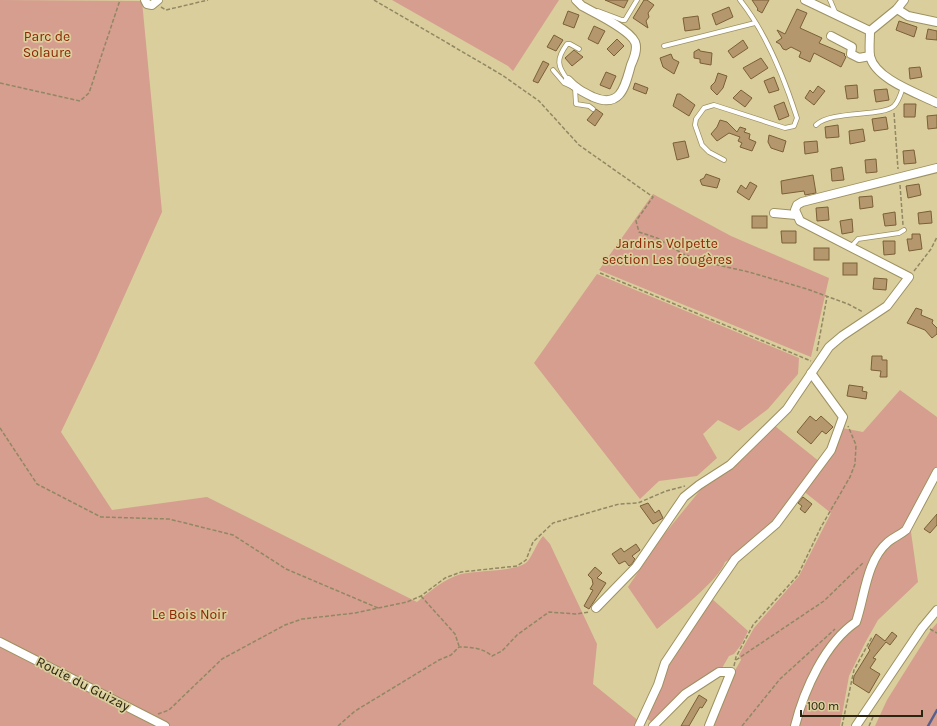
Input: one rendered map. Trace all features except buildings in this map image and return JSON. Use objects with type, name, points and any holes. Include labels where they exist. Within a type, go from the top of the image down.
[{"type":"street","points":[[145,0],[147,4],[152,5],[157,2]]},
{"type":"street","points":[[568,80],[575,88],[602,101],[612,101],[621,93],[636,50],[636,43],[632,37],[576,0]]},
{"type":"street","points":[[804,0],[870,30]]},
{"type":"street","points":[[870,30],[897,9],[904,0]]},
{"type":"street","points":[[897,9],[908,16],[937,22]]},
{"type":"street","points":[[870,30],[870,56],[874,65],[883,76],[937,103]]},
{"type":"street","points":[[832,36],[852,47],[851,54],[859,58],[870,56]]},
{"type":"street","points":[[596,608],[636,567],[684,497],[699,485],[730,465],[787,409],[811,373],[815,363],[829,347],[842,336],[887,306],[909,277],[800,221],[795,210],[797,205],[802,202],[937,168]]},
{"type":"street","points":[[774,213],[796,215]]},
{"type":"street","points":[[639,726],[658,685],[666,663],[713,590],[735,559],[776,524],[828,455],[836,439],[843,417],[811,373]]},
{"type":"street","points":[[795,726],[817,667],[843,630],[856,622],[870,568],[889,542],[900,536],[906,530],[937,472]]},
{"type":"street","points":[[856,726],[922,628],[937,610]]},
{"type":"street","name":"Route du Guizay","points":[[0,642],[165,726]]},
{"type":"street","points":[[653,726],[685,694],[719,672],[731,672],[709,726]]},
{"type":"lane","points":[[594,13],[597,11],[604,12],[625,20],[637,0]]},
{"type":"lane","points":[[724,160],[709,152],[702,145],[695,125],[696,119],[704,108],[714,105],[785,128],[794,126],[797,118],[781,72],[755,23],[740,0]]},
{"type":"lane","points":[[830,0],[836,15]]},
{"type":"lane","points":[[664,46],[755,23]]},
{"type":"lane","points":[[568,80],[559,66],[559,57],[567,44],[579,49]]},
{"type":"lane","points":[[553,70],[564,82],[575,88],[576,104],[588,106],[593,109]]},
{"type":"lane","points":[[816,125],[828,119],[893,107],[904,86]]},
{"type":"lane","points":[[850,248],[858,239],[899,233],[904,230]]},
{"type":"path","points":[[0,82],[80,101],[89,93],[104,43],[120,0]]},
{"type":"path","points":[[157,2],[166,10],[208,0]]},
{"type":"path","points":[[374,0],[502,75],[539,102],[580,145],[653,196],[636,221],[639,232],[656,238],[682,254],[807,289],[848,304],[872,317]]},
{"type":"path","points":[[893,107],[904,230]]},
{"type":"path","points":[[909,277],[931,249],[937,237]]},
{"type":"path","points":[[600,273],[815,363],[828,297]]},
{"type":"path","points":[[731,672],[753,625],[798,575],[821,527],[850,477],[855,464],[856,445],[851,430],[843,417]]},
{"type":"path","points":[[0,428],[37,484],[101,517],[169,519],[233,535],[286,569],[379,608]]},
{"type":"path","points":[[149,717],[169,710],[222,659],[285,625],[302,619],[355,613],[407,602],[421,596],[445,578],[461,572],[517,566],[526,560],[533,542],[553,523],[619,504],[638,503],[684,486],[699,485]]},
{"type":"path","points":[[736,660],[824,601],[864,562]]},
{"type":"path","points":[[421,596],[455,634],[459,646]]},
{"type":"path","points":[[459,646],[471,647],[487,652],[492,656],[502,651],[517,634],[549,612],[576,614],[596,608]]},
{"type":"path","points":[[742,726],[780,679],[815,646],[840,626]]},
{"type":"path","points":[[842,726],[854,670],[872,637]]},
{"type":"path","points":[[338,726],[355,711],[439,660],[451,655],[459,646]]},
{"type":"green space","name":"Le Bois Noir","points":[[0,0],[142,1],[162,212],[96,359],[61,432],[112,510],[207,497],[417,602],[438,586],[455,576],[468,573],[514,568],[522,565],[529,560],[543,536],[550,544],[597,644],[593,684],[645,726],[0,726]]},
{"type":"green space","points":[[392,0],[559,0],[513,71],[508,66]]},
{"type":"green space","name":"Jardins Volpette section Les fougères","points":[[653,194],[731,236],[829,278],[811,357],[599,270]]},
{"type":"green space","points":[[597,274],[799,358],[798,374],[768,409],[739,431],[718,420],[703,434],[717,458],[697,476],[659,481],[640,499],[534,363]]},
{"type":"green space","points":[[900,390],[937,417],[937,469],[910,525],[918,582],[878,620],[865,643],[849,676],[840,726],[711,726],[727,684],[741,660],[739,655],[754,628],[799,576],[831,513],[802,490],[842,428],[863,432]]},
{"type":"green space","points":[[775,426],[820,462],[789,503],[765,531],[739,554],[725,562],[705,588],[657,629],[628,587],[662,537],[702,488],[729,471]]},
{"type":"green space","points":[[711,598],[748,631],[741,645],[734,654],[729,656],[722,668],[652,722],[644,717],[667,665]]},
{"type":"green space","points":[[937,623],[937,726],[875,726],[887,700],[931,630]]},
{"type":"waterway","points":[[928,726],[937,710]]},
{"type":"park label","name":"Parc de Solaure","points":[[47,44]]}]
